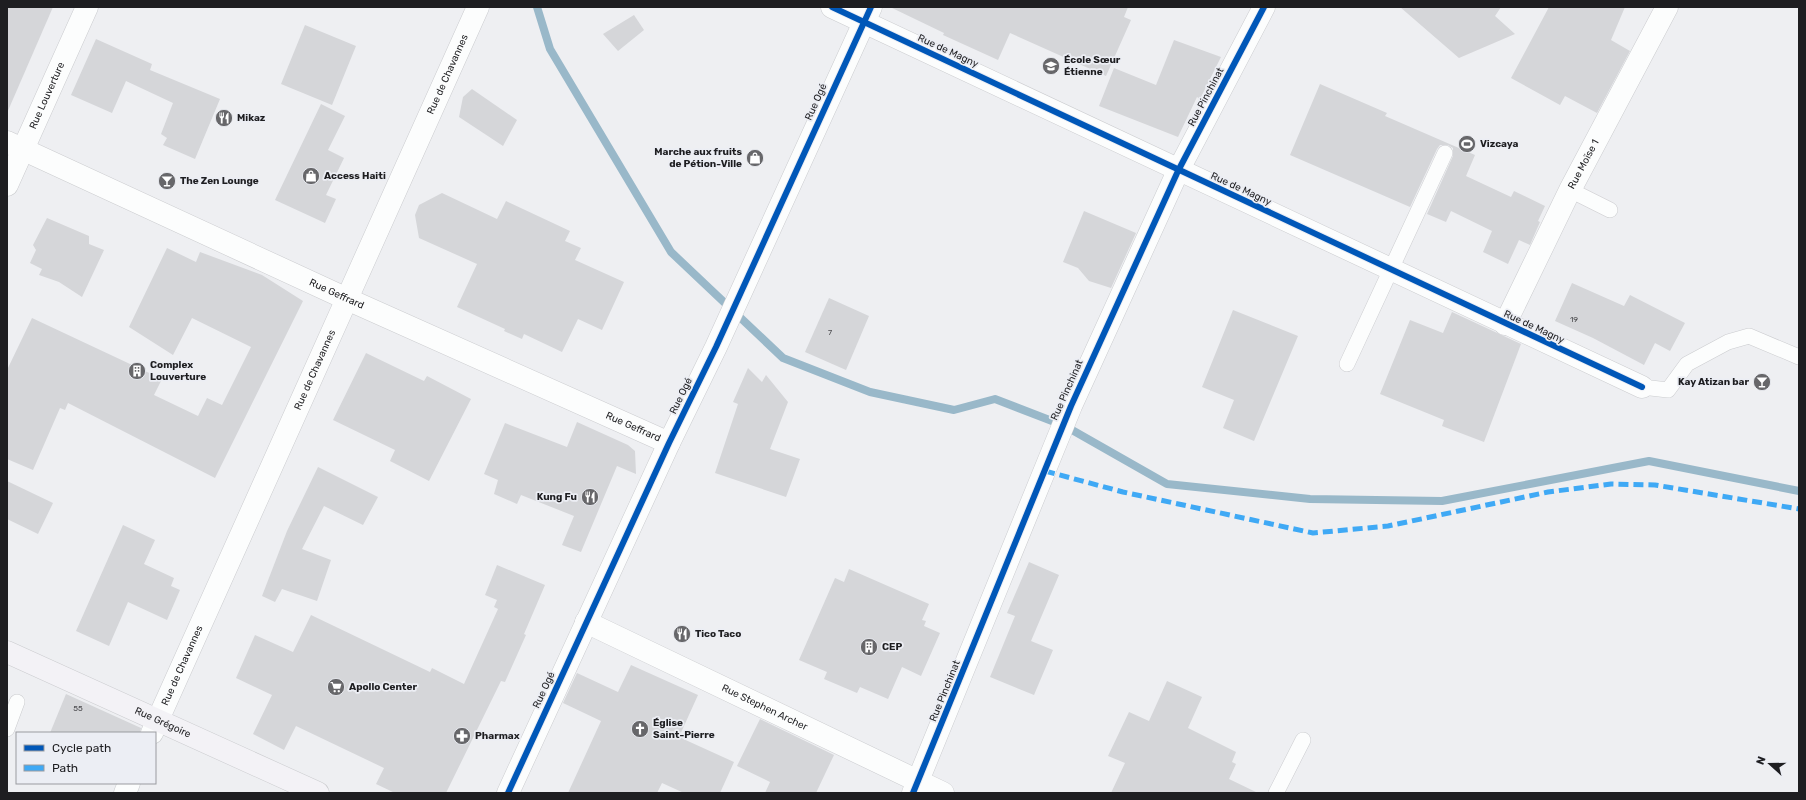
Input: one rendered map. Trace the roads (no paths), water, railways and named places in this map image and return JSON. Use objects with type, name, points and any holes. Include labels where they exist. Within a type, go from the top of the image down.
[{"type":"main road","name":"Rue Grégoire","points":[[7,652],[154,727],[318,793]]},
{"type":"street","name":"Rue Louverture","points":[[7,185],[15,145],[87,7]]},
{"type":"street","name":"Rue de Chavannes","points":[[154,727],[478,7]]},
{"type":"street","name":"Rue de Magny","points":[[832,7],[867,14],[1178,171],[1642,388]]},
{"type":"street","name":"Rue Pinchinat","points":[[916,787],[1071,406],[1178,171],[1264,7]]},
{"type":"street","name":"Rue Moïse 1","points":[[1505,324],[1570,190],[1667,7]]},
{"type":"street","name":"Rue Ogé","points":[[508,793],[669,443],[716,347],[867,14]]},
{"type":"street","name":"Rue Geffrard","points":[[15,145],[669,443]]},
{"type":"street","name":"Rue Stephen Archer","points":[[586,622],[916,787],[944,793]]},
{"type":"lane","points":[[1347,364],[1445,153]]},
{"type":"lane","points":[[1570,190],[1610,210]]},
{"type":"lane","points":[[1642,388],[1668,390],[1687,364],[1728,342],[1749,336],[1799,357]]},
{"type":"lane","points":[[7,729],[17,702]]},
{"type":"lane","points":[[1276,793],[1303,740]]},
{"type":"waterway","points":[[537,7],[550,49],[671,252],[783,358],[870,392],[954,410],[995,399],[1065,426],[1167,484],[1310,499],[1442,501],[1649,461],[1799,491]]},
{"type":"place","name":"École Sœur Étienne","points":[[1051,66]]},
{"type":"place","name":"Mikaz","points":[[224,118]]},
{"type":"place","name":"Vizcaya","points":[[1467,144]]},
{"type":"place","name":"Marche aux fruits de Pétion-Ville","points":[[755,158]]},
{"type":"place","name":"Access Haiti","points":[[311,176]]},
{"type":"place","name":"The Zen Lounge","points":[[167,181]]},
{"type":"place","name":"Complex Louverture","points":[[137,371]]},
{"type":"place","name":"Kay Atizan bar","points":[[1762,382]]},
{"type":"place","name":"Kung Fu","points":[[590,497]]},
{"type":"place","name":"Tico Taco","points":[[682,634]]},
{"type":"place","name":"CEP","points":[[869,647]]},
{"type":"place","name":"Apollo Center","points":[[336,687]]},
{"type":"place","name":"Église Saint-Pierre","points":[[640,729]]},
{"type":"place","name":"Pharmax","points":[[462,736]]}]
